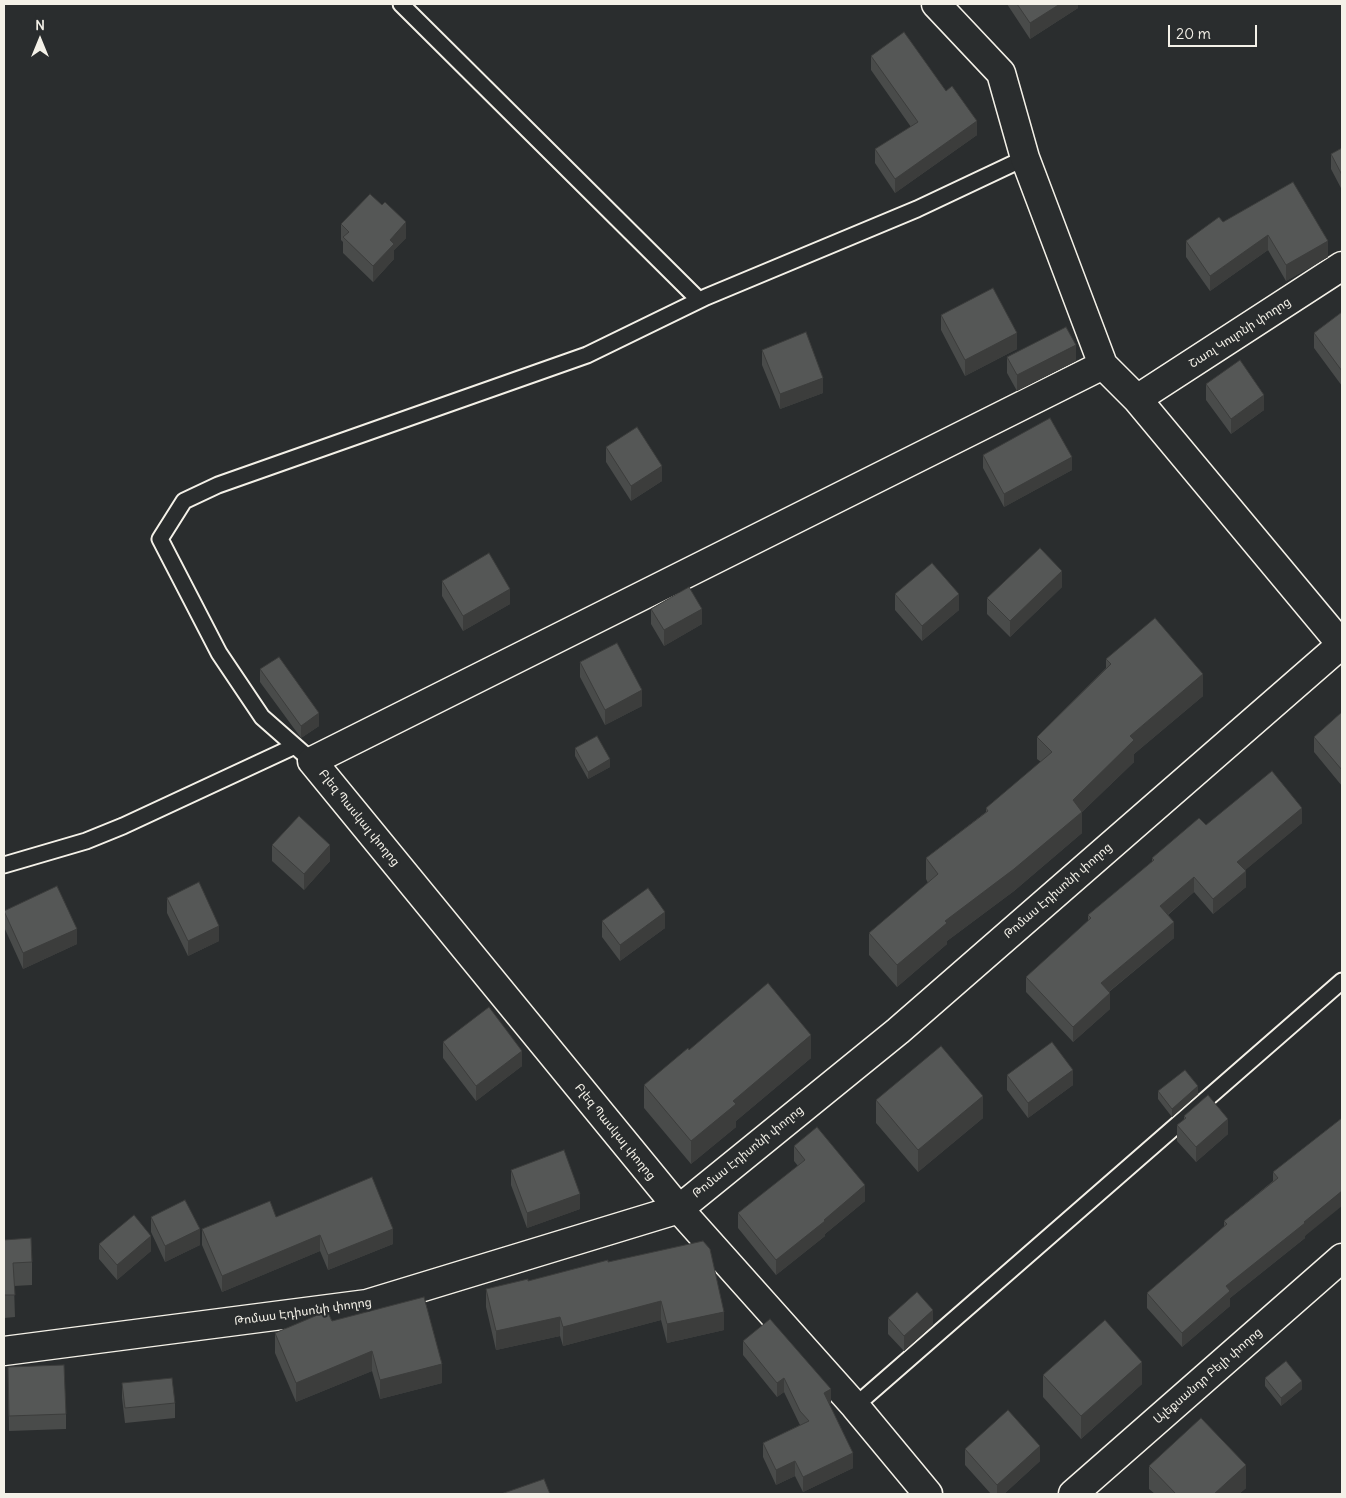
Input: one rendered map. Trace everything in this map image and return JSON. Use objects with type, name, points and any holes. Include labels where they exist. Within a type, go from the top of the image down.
[{"type":"street","points":[[936,4],[1001,73],[1025,158],[1103,365],[1137,399],[1342,644]]},
{"type":"street","name":"Շառլ Կուլոնի փողոց","points":[[1137,399],[1342,266]]},
{"type":"street","points":[[304,754],[1103,365]]},
{"type":"street","name":"Թոմաս Էդիսոնի փողոց","points":[[4,1351],[367,1304],[679,1209],[898,1031],[1342,644]]},
{"type":"street","name":"Բլեզ Պասկալ փողոց","points":[[304,754],[679,1209],[855,1406],[928,1494]]},
{"type":"street","name":"Ալեքսանդր Բելի փողոց","points":[[1073,1494],[1342,1258]]},
{"type":"lane","points":[[401,4],[699,300]]},
{"type":"lane","points":[[4,864],[86,841],[304,754],[262,717],[224,661],[160,539],[184,501],[218,485],[587,355],[699,300],[917,209],[1025,158]]},
{"type":"lane","points":[[855,1406],[1342,981]]},
{"type":"building","points":[[1017,4],[1060,4],[1030,23]]},
{"type":"building","points":[[904,32],[946,91],[952,86],[977,121],[895,179],[875,149],[918,122],[871,56]]},
{"type":"building","points":[[1342,148],[1342,175],[1331,154]]},
{"type":"building","points":[[1293,182],[1328,241],[1286,265],[1268,235],[1210,276],[1186,241],[1219,217],[1223,222]]},
{"type":"building","points":[[370,194],[382,205],[385,202],[406,222],[390,240],[394,244],[373,266],[343,237],[349,232],[341,224]]},
{"type":"building","points":[[993,288],[1017,333],[965,360],[941,315]]},
{"type":"building","points":[[1342,312],[1342,371],[1314,333]]},
{"type":"building","points":[[1066,327],[1076,345],[1017,375],[1007,357]]},
{"type":"building","points":[[806,332],[823,378],[780,394],[762,350]]},
{"type":"building","points":[[1240,360],[1264,395],[1231,419],[1206,384]]},
{"type":"building","points":[[1050,418],[1072,457],[1004,494],[983,455]]},
{"type":"building","points":[[637,427],[662,466],[631,486],[606,447]]},
{"type":"building","points":[[1040,548],[1062,571],[1010,621],[987,598]]},
{"type":"building","points":[[489,553],[510,589],[463,616],[442,581]]},
{"type":"building","points":[[932,563],[959,594],[922,626],[895,594]]},
{"type":"building","points":[[689,587],[702,609],[664,630],[651,609]]},
{"type":"building","points":[[1155,618],[1203,674],[1130,736],[1134,740],[1073,800],[1082,812],[1014,869],[945,921],[947,923],[897,965],[869,933],[938,874],[926,858],[988,811],[986,808],[1052,752],[1037,737],[1111,664],[1106,659]]},
{"type":"building","points":[[617,643],[642,690],[605,710],[580,662]]},
{"type":"building","points":[[279,657],[319,713],[301,726],[260,669]]},
{"type":"building","points":[[1342,712],[1342,770],[1314,737]]},
{"type":"building","points":[[597,736],[610,759],[588,772],[575,748]]},
{"type":"building","points":[[1272,771],[1302,808],[1237,862],[1246,871],[1213,899],[1194,877],[1160,906],[1174,922],[1101,983],[1110,993],[1073,1027],[1026,977],[1091,918],[1088,915],[1154,860],[1152,858],[1199,818],[1206,825]]},
{"type":"building","points":[[299,816],[330,845],[304,874],[272,845]]},
{"type":"building","points":[[199,882],[219,926],[188,941],[167,898]]},
{"type":"building","points":[[57,886],[77,929],[23,953],[4,911]]},
{"type":"building","points":[[648,888],[665,912],[620,945],[602,921]]},
{"type":"building","points":[[768,983],[811,1035],[733,1101],[736,1104],[691,1141],[644,1085],[688,1048],[689,1050]]},
{"type":"building","points":[[489,1007],[522,1051],[476,1086],[443,1042]]},
{"type":"building","points":[[1052,1042],[1073,1070],[1028,1103],[1007,1075]]},
{"type":"building","points":[[941,1046],[983,1096],[918,1150],[876,1100]]},
{"type":"building","points":[[1185,1070],[1198,1086],[1172,1109],[1158,1091]]},
{"type":"building","points":[[1208,1095],[1228,1119],[1196,1147],[1177,1125],[1186,1118],[1184,1116]]},
{"type":"building","points":[[1342,1118],[1342,1191],[1226,1286],[1230,1291],[1182,1333],[1147,1293],[1227,1224],[1224,1221],[1278,1178],[1273,1172]]},
{"type":"building","points":[[817,1127],[865,1185],[825,1221],[776,1260],[738,1213],[805,1160],[794,1146]]},
{"type":"building","points":[[564,1150],[580,1194],[527,1213],[511,1170]]},
{"type":"building","points":[[372,1177],[393,1229],[328,1255],[320,1235],[222,1276],[202,1229],[270,1201],[276,1217]]},
{"type":"building","points":[[185,1200],[200,1229],[165,1246],[151,1217]]},
{"type":"building","points":[[134,1215],[151,1236],[117,1265],[99,1244]]},
{"type":"building","points":[[31,1238],[32,1262],[13,1263],[15,1295],[4,1295],[4,1240]]},
{"type":"building","points":[[703,1241],[710,1249],[724,1312],[667,1324],[661,1301],[563,1327],[560,1317],[496,1331],[486,1289],[528,1279],[528,1281],[608,1260],[608,1262]]},
{"type":"building","points":[[917,1292],[933,1310],[904,1336],[888,1318]]},
{"type":"building","points":[[424,1297],[442,1364],[380,1380],[372,1351],[296,1383],[275,1333],[327,1311],[332,1321]]},
{"type":"building","points":[[770,1319],[831,1389],[824,1393],[853,1453],[803,1477],[795,1461],[776,1470],[763,1443],[809,1421],[800,1411],[784,1378],[777,1383],[743,1341]]},
{"type":"building","points":[[1105,1320],[1142,1362],[1081,1416],[1043,1375]]},
{"type":"building","points":[[1286,1361],[1302,1381],[1281,1398],[1265,1378]]},
{"type":"building","points":[[64,1365],[66,1414],[9,1416],[8,1367]]},
{"type":"building","points":[[172,1378],[175,1403],[125,1408],[122,1383]]},
{"type":"building","points":[[1008,1410],[1040,1446],[997,1485],[965,1449]]},
{"type":"building","points":[[1201,1418],[1246,1465],[1214,1494],[1176,1494],[1149,1466]]},
{"type":"building","points":[[544,1479],[550,1494],[501,1494]]}]
